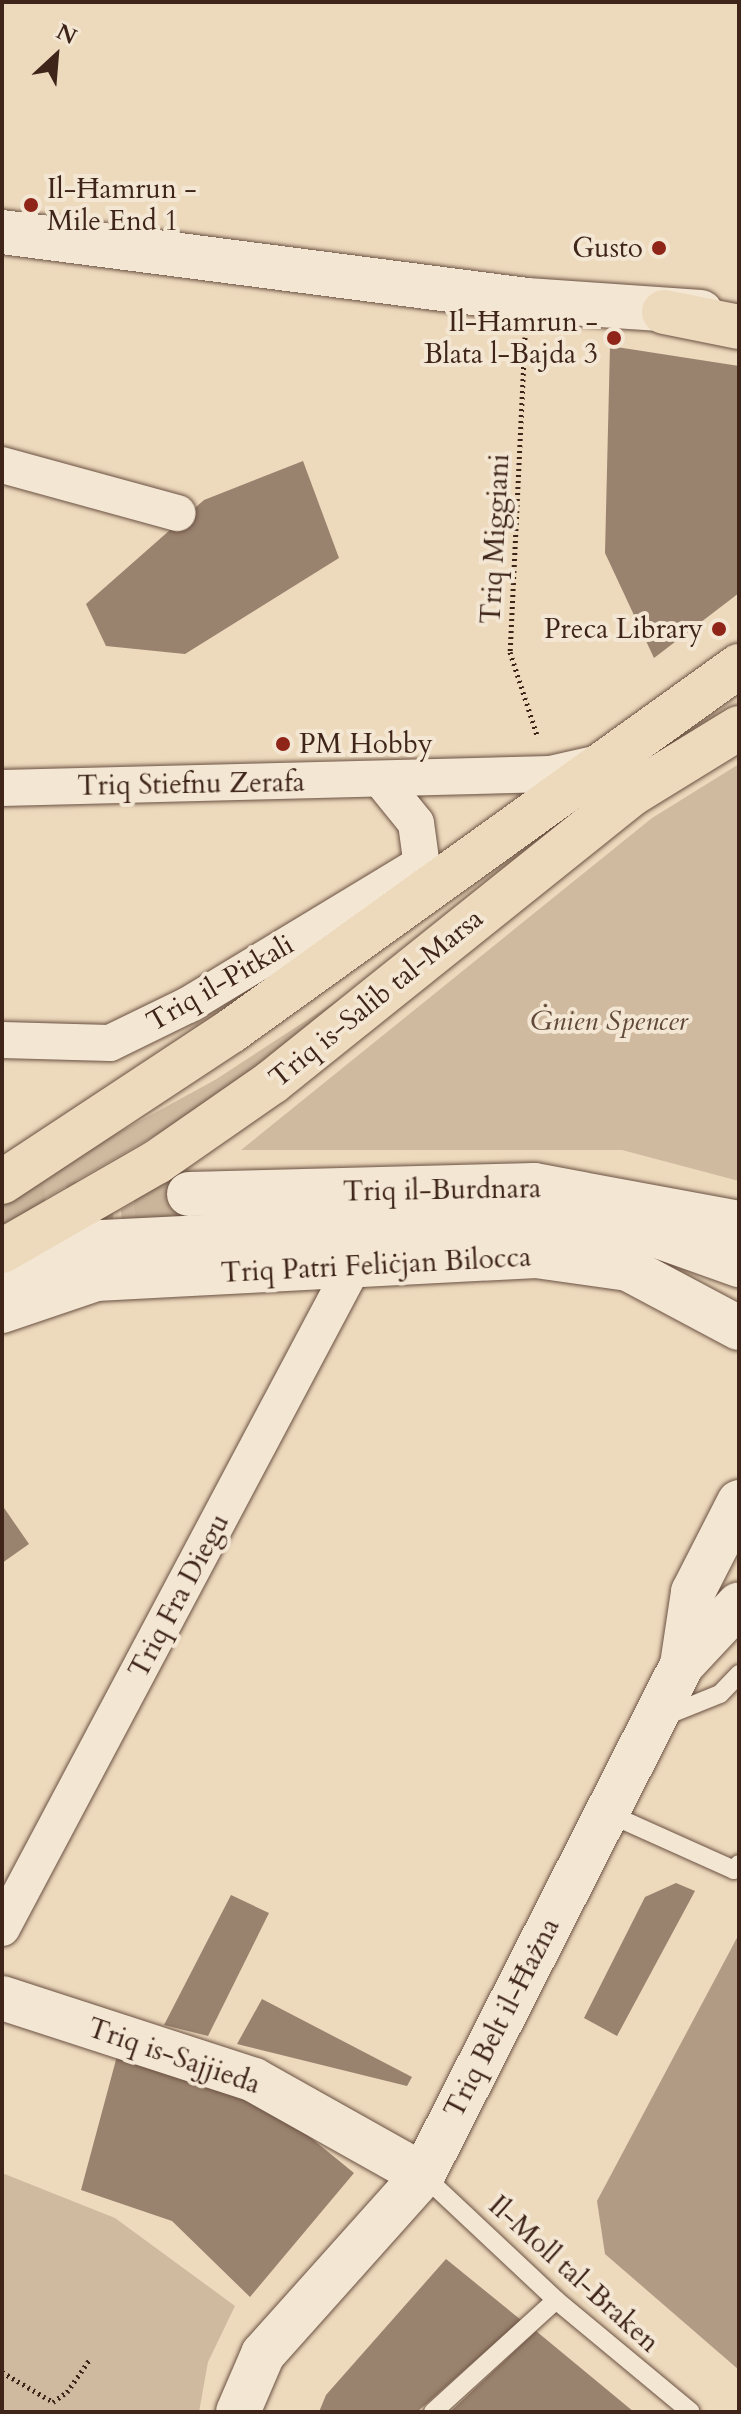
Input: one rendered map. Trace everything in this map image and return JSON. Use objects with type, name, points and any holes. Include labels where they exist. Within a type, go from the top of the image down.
[{"type":"highway","points":[[664,312],[739,327]]},
{"type":"highway","name":"Triq is-Salib tal-Marsa","points":[[2,1182],[231,1031],[423,878],[515,830],[739,666]]},
{"type":"highway","name":"Triq is-Salib tal-Marsa","points":[[2,1251],[157,1162],[272,1082],[630,795],[739,728]]},
{"type":"main road","points":[[2,232],[527,300],[664,312],[739,312]]},
{"type":"main road","name":"Triq il-Burdnara","points":[[189,1194],[534,1185],[739,1223]]},
{"type":"main road","points":[[2,1271],[102,1242],[536,1221],[649,1233],[728,1301]]},
{"type":"main road","name":"Triq Patri Feliċjan Bilocca","points":[[2,1311],[96,1279],[355,1263],[551,1258],[628,1269],[728,1301]]},
{"type":"main road","points":[[682,1665],[693,1592],[739,1502]]},
{"type":"main road","name":"Triq Belt il-Ħażna","points":[[238,2412],[263,2354],[423,2175],[682,1665],[739,1604]]},
{"type":"main road","name":"Triq is-Sajjieda","points":[[2,1998],[254,2080],[423,2175]]},
{"type":"street","points":[[2,465],[178,513]]},
{"type":"street","name":"Triq Stiefnu Zerafa","points":[[2,788],[550,774],[605,762]]},
{"type":"street","points":[[381,780],[416,823],[423,878]]},
{"type":"street","name":"Triq il-Pitkali","points":[[2,1040],[110,1043],[188,1005],[423,878]]},
{"type":"street","name":"Triq Fra Diegu","points":[[2,1928],[355,1263]]},
{"type":"lane","points":[[654,1720],[720,1694],[739,1674]]},
{"type":"lane","points":[[605,1812],[734,1870],[739,1864]]},
{"type":"lane","name":"Il-Moll tal-Braken","points":[[423,2175],[556,2300],[691,2412]]},
{"type":"lane","points":[[433,2412],[556,2300]]},
{"type":"path","name":"Triq Miggiani","points":[[527,300],[510,652],[550,774]]},
{"type":"path","points":[[2,2372],[53,2402],[67,2392],[90,2359]]},
{"type":"green space","name":"Ġnien Spencer","points":[[739,764],[739,1181],[622,1150],[241,1150],[652,818]]},
{"type":"green space","points":[[339,999],[347,1007],[224,1096],[2,1223],[2,1196],[215,1080]]},
{"type":"green space","points":[[189,1170],[192,1219],[122,1223],[121,1210]]},
{"type":"green space","points":[[2,2173],[115,2218],[235,2306],[208,2362],[199,2412],[2,2412]]},
{"type":"shaded area","points":[[739,1934],[739,2370],[605,2254],[597,2201]]},
{"type":"building","points":[[610,346],[739,366],[739,593],[654,658],[605,553]]},
{"type":"building","points":[[303,461],[339,558],[185,654],[106,646],[86,604],[204,500]]},
{"type":"building","points":[[2,1505],[29,1544],[2,1563]]},
{"type":"building","points":[[676,1883],[695,1891],[617,2036],[584,2018],[645,1897]]},
{"type":"building","points":[[231,1895],[269,1913],[208,2036],[164,2025]]},
{"type":"building","points":[[262,1999],[412,2077],[407,2086],[237,2044]]},
{"type":"building","points":[[117,2056],[251,2089],[354,2173],[250,2297],[172,2221],[81,2190]]},
{"type":"building","points":[[446,2259],[521,2320],[417,2412],[319,2412],[326,2395]]},
{"type":"building","points":[[536,2331],[634,2412],[450,2412]]},
{"type":"tunnel","points":[[2,1210],[189,1194]]},
{"type":"place","name":"Il-Ħamrun - Mile End 1","points":[[31,205]]},
{"type":"place","name":"Gusto","points":[[659,248]]},
{"type":"place","name":"Il-Ħamrun - Blata l-Bajda 3","points":[[614,338]]},
{"type":"place","name":"Preca Library","points":[[719,629]]},
{"type":"place","name":"PM Hobby","points":[[283,744]]}]
